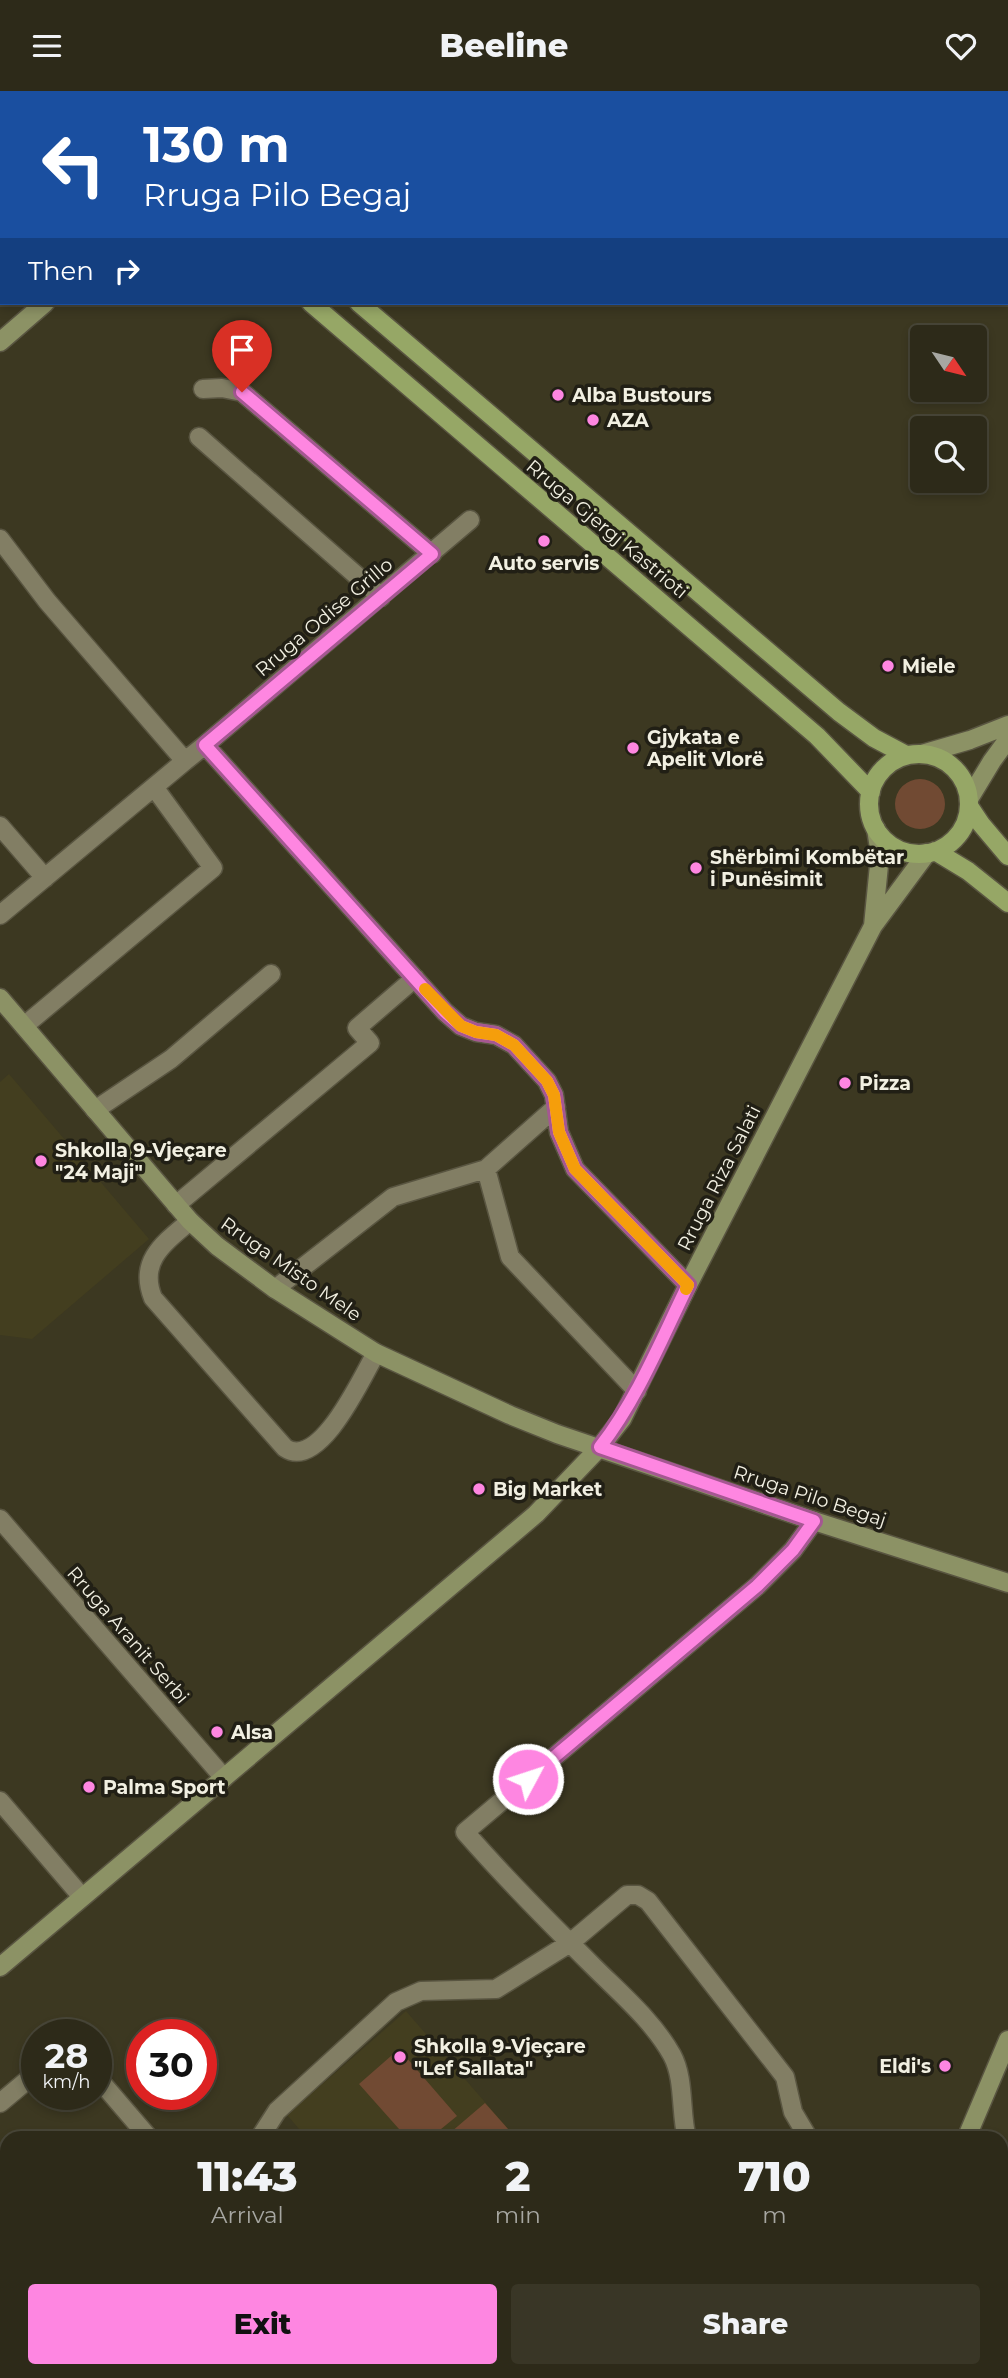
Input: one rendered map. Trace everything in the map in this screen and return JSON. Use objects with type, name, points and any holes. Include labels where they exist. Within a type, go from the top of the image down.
[{"type":"main road","name":"Rruga Gjergj Kastrioti","points":[[313,305],[817,736],[871,792]]},
{"type":"main road","name":"Rruga Gjergj Kastrioti","points":[[361,305],[839,712],[874,738],[914,755]]},
{"type":"main road","points":[[1008,856],[981,824],[969,802],[961,776],[954,767],[934,756],[914,755],[883,769],[875,780],[869,805],[876,829],[893,846],[904,851],[931,852],[968,871],[1008,903]]},
{"type":"main road","points":[[931,852],[948,844],[959,834],[966,821],[969,802]]},
{"type":"street","points":[[0,342],[43,305]]},
{"type":"street","points":[[203,389],[222,388],[242,392],[432,554]]},
{"type":"street","points":[[200,437],[381,597]]},
{"type":"street","name":"Rruga Odise Grillo","points":[[185,761],[470,520]]},
{"type":"street","points":[[0,539],[47,601],[185,761],[0,915]]},
{"type":"street","points":[[914,755],[970,740],[1008,725]]},
{"type":"street","points":[[969,802],[1008,739]]},
{"type":"street","points":[[205,745],[445,1012],[461,1026],[496,1035],[514,1045],[547,1081],[554,1095],[559,1132],[575,1169],[688,1285]]},
{"type":"street","points":[[24,1026],[213,868],[154,787]]},
{"type":"street","points":[[0,826],[45,878]]},
{"type":"street","points":[[873,926],[880,855],[876,829]]},
{"type":"street","points":[[873,926],[931,852]]},
{"type":"street","name":"Rruga Riza Salati","points":[[0,1966],[536,1514],[600,1447],[622,1419],[637,1391],[688,1285],[873,926]]},
{"type":"street","points":[[94,1110],[171,1059],[271,974]]},
{"type":"street","points":[[176,1205],[370,1043],[357,1028],[415,978]]},
{"type":"street","name":"Rruga Misto Mele","points":[[0,998],[176,1205],[217,1246],[275,1289],[376,1353],[510,1415],[557,1434],[600,1447]]},
{"type":"street","points":[[275,1289],[393,1197],[486,1169],[556,1107]]},
{"type":"street","points":[[486,1169],[510,1257],[637,1391]]},
{"type":"street","points":[[190,1221],[164,1245],[149,1267],[147,1283],[153,1298],[292,1453],[303,1453],[329,1431],[376,1353]]},
{"type":"street","name":"Rruga Pilo Begaj","points":[[600,1447],[814,1521],[1008,1583]]},
{"type":"street","name":"Rruga Aranit Serbi","points":[[0,1519],[224,1778]]},
{"type":"street","points":[[686,2131],[673,2057],[636,2010],[496,1868],[465,1832],[757,1586],[793,1550],[814,1521]]},
{"type":"street","points":[[0,1801],[82,1897]]},
{"type":"street","points":[[264,2131],[277,2111],[396,2002],[421,1991],[496,1989],[570,1943],[627,1895],[638,1895],[648,1901],[785,2077],[793,2112],[805,2131]]},
{"type":"street","points":[[969,2131],[1008,2040]]},
{"type":"street","points":[[0,2103],[21,2085]]},
{"type":"street","points":[[112,2094],[143,2131]]},
{"type":"shaded area","points":[[920,779],[937,787],[945,804],[937,821],[920,829],[903,821],[895,804],[903,787]]},
{"type":"shaded area","name":"Shkolla 9-Vjeçare \"24 Maji\"","points":[[9,1074],[149,1239],[32,1339],[0,1335],[0,1082]]},
{"type":"shaded area","name":"Shkolla 9-Vjeçare \"Lef Sallata\"","points":[[406,2011],[510,2131],[301,2131],[287,2115]]},
{"type":"shaded area","points":[[399,2049],[457,2116],[439,2131],[401,2131],[359,2084]]},
{"type":"shaded area","points":[[485,2103],[510,2131],[452,2131]]},
{"type":"slow traffic","points":[[425,989],[461,1026],[496,1035],[514,1045],[547,1081],[554,1095],[559,1132],[575,1169],[688,1285],[686,1289]]},
{"type":"place","name":"Alba Bustours","points":[[558,395]]},
{"type":"place","name":"AZA","points":[[593,420]]},
{"type":"place","name":"Auto servis","points":[[544,541]]},
{"type":"place","name":"Miele","points":[[888,666]]},
{"type":"place","name":"Gjykata e Apelit Vlorë","points":[[633,748]]},
{"type":"place","name":"Shërbimi Kombëtar i Punësimit","points":[[696,868]]},
{"type":"place","name":"Pizza","points":[[845,1083]]},
{"type":"place","name":"Shkolla 9-Vjeçare \"24 Maji\"","points":[[41,1161]]},
{"type":"place","name":"Big Market","points":[[479,1489]]},
{"type":"place","name":"Alsa","points":[[217,1732]]},
{"type":"place","name":"Palma Sport","points":[[89,1787]]},
{"type":"place","name":"Shkolla 9-Vjeçare \"Lef Sallata\"","points":[[400,2057]]},
{"type":"place","name":"Eldi's","points":[[945,2066]]},
{"type":"route","points":[[242,392],[432,554],[205,745],[445,1012],[461,1026],[496,1035],[514,1045],[547,1081],[554,1095],[559,1132],[575,1169],[688,1285],[622,1419],[600,1447],[814,1521],[776,1569],[528,1779]]}]
